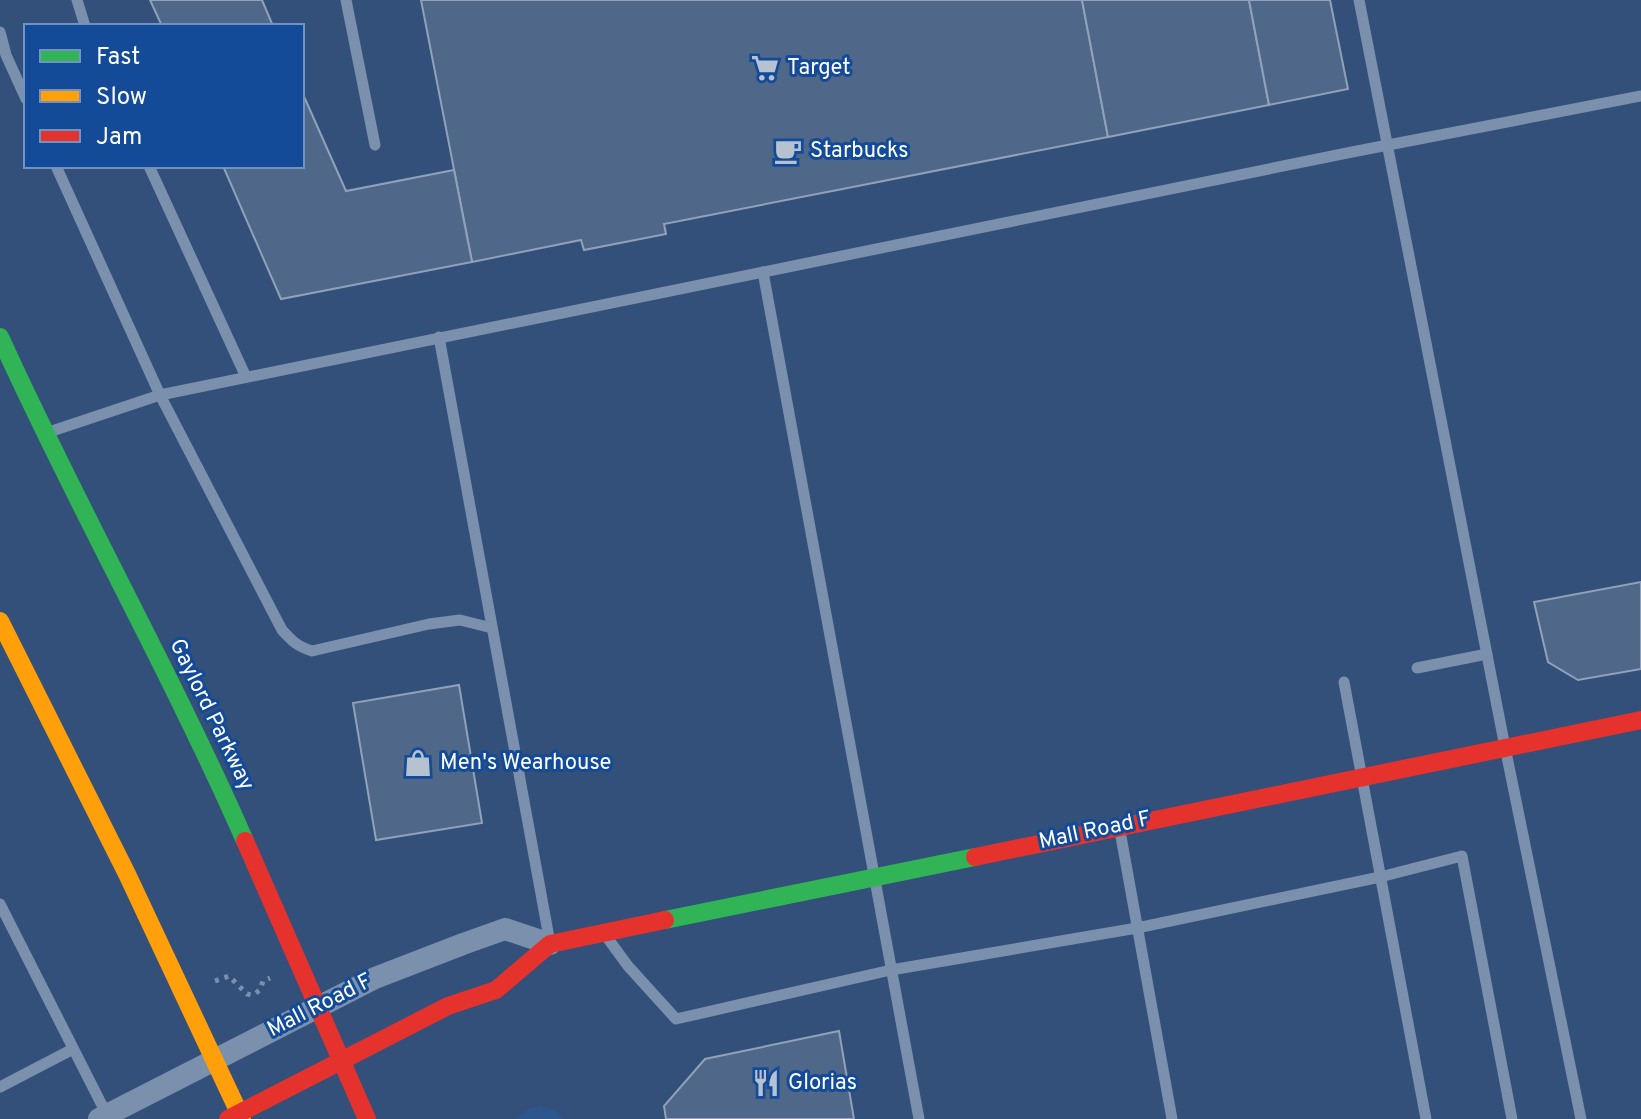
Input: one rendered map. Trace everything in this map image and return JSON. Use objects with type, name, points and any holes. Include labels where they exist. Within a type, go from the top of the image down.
[{"type":"street","name":"Gaylord Parkway","points":[[0,337],[215,773],[367,1119]]},
{"type":"street","points":[[0,621],[127,874],[215,1060],[237,1117]]},
{"type":"street","name":"Mall Road F","points":[[237,1117],[448,1006],[496,990],[550,944],[1641,720]]},
{"type":"street","name":"Mall Road F","points":[[103,1117],[375,978],[505,929],[550,944]]},
{"type":"lane","points":[[77,0],[84,24]]},
{"type":"lane","points":[[346,0],[375,145]]},
{"type":"lane","points":[[1359,0],[1581,1119]]},
{"type":"lane","points":[[0,32],[6,55],[24,95]]},
{"type":"lane","points":[[45,433],[160,395],[1641,96]]},
{"type":"lane","points":[[57,168],[160,395],[282,630],[297,646],[312,651],[429,624],[460,620],[492,628]]},
{"type":"lane","points":[[150,168],[246,377]]},
{"type":"lane","points":[[763,272],[919,1119]]},
{"type":"lane","points":[[439,337],[550,944]]},
{"type":"lane","points":[[1417,668],[1487,654]]},
{"type":"lane","points":[[1344,682],[1426,1119]]},
{"type":"lane","points":[[1119,826],[1172,1119]]},
{"type":"lane","points":[[603,933],[676,1019],[891,970],[1137,928],[1380,877],[1462,856],[1512,1119]]},
{"type":"lane","points":[[0,904],[73,1049],[103,1117]]},
{"type":"lane","points":[[0,1087],[73,1049]]},
{"type":"path","points":[[215,981],[229,976],[247,994],[253,995],[260,990],[263,981],[270,978]]},
{"type":"water","points":[[540,1106],[555,1110],[564,1119],[516,1119],[528,1109]]},
{"type":"building","points":[[150,0],[262,0],[272,24],[161,24]]},
{"type":"building","name":"Target","points":[[421,0],[1082,0],[1108,137],[664,224],[666,234],[584,250],[581,240],[472,262]]},
{"type":"building","points":[[1082,0],[1249,0],[1269,105],[1108,137]]},
{"type":"building","points":[[1249,0],[1330,0],[1348,89],[1269,105]]},
{"type":"building","points":[[304,96],[346,191],[454,170],[472,262],[281,299],[224,168],[304,168]]},
{"type":"building","points":[[1641,582],[1641,669],[1578,680],[1548,662],[1534,602]]},
{"type":"building","name":"Men's Wearhouse","points":[[459,685],[482,823],[376,840],[353,703]]},
{"type":"building","name":"Glorias","points":[[839,1031],[854,1119],[666,1119],[664,1106],[705,1059]]},
{"type":"traffic: fast","points":[[0,337],[186,714],[245,841]]},
{"type":"traffic: fast","points":[[665,920],[975,857]]},
{"type":"traffic: slow","points":[[0,621],[127,874],[242,1119]]},
{"type":"traffic: jam","points":[[975,857],[1641,720]]},
{"type":"traffic: jam","points":[[245,841],[367,1119]]},
{"type":"traffic: jam","points":[[228,1119],[448,1006],[496,990],[550,944],[665,920]]},
{"type":"place","name":"Target","points":[[765,68]]},
{"type":"place","name":"Starbucks","points":[[788,151]]},
{"type":"place","name":"Men's Wearhouse","points":[[418,763]]},
{"type":"place","name":"Glorias","points":[[766,1083]]}]
